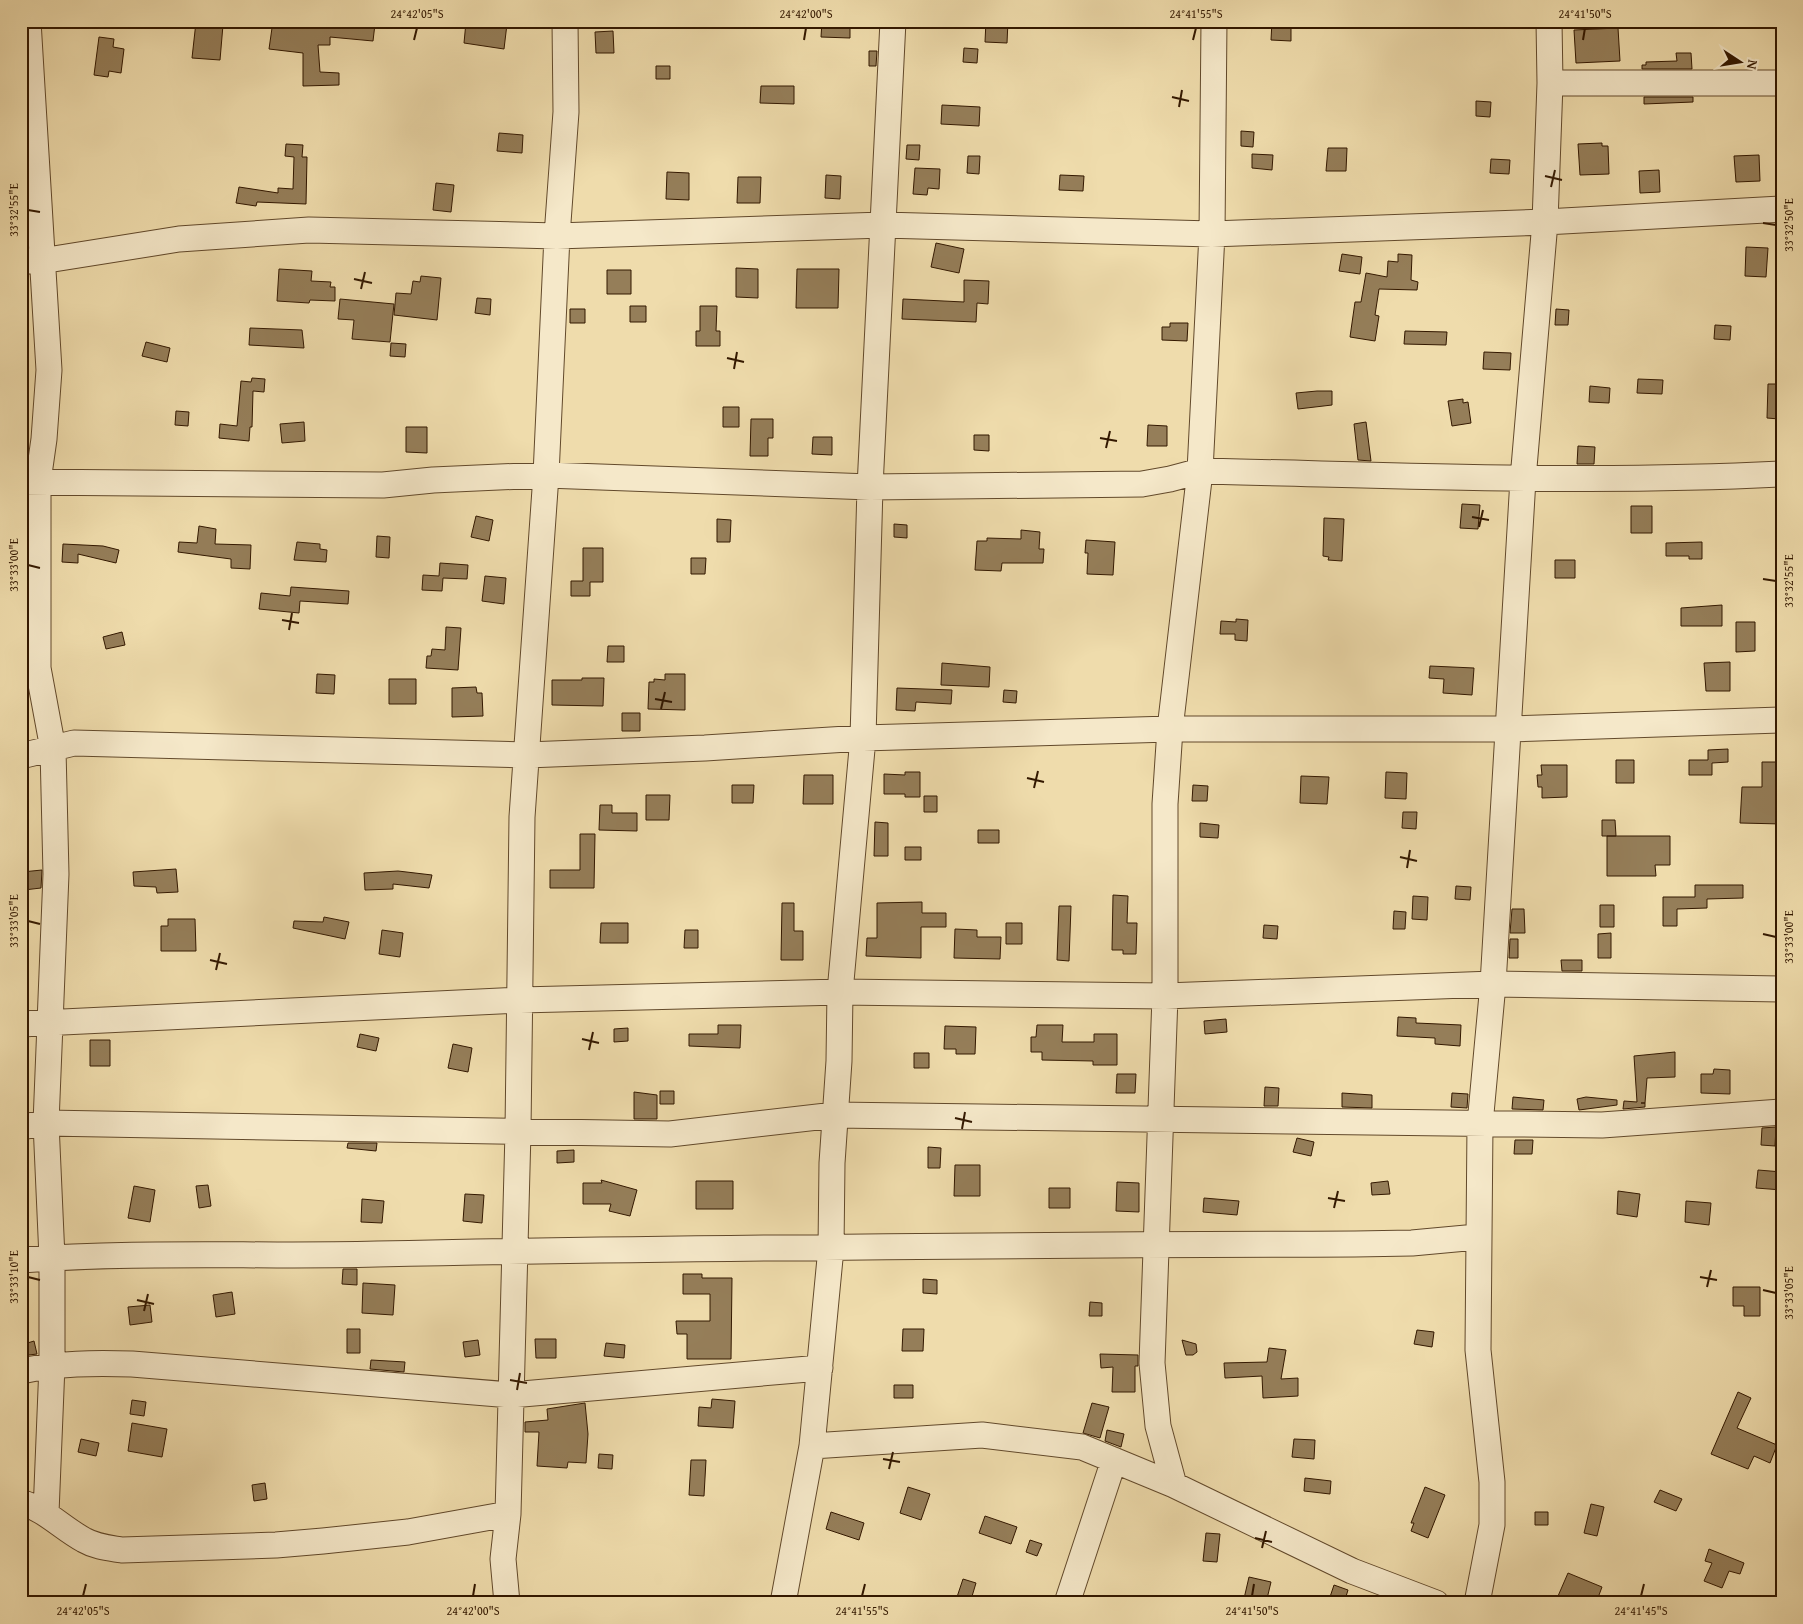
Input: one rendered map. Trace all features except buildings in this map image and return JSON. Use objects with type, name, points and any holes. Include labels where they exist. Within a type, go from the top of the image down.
[{"type":"street","points":[[28,21],[38,150],[31,261],[46,294],[49,370],[44,439],[30,481],[38,668],[53,749],[56,874],[46,1123],[52,1258],[52,1365],[46,1513]]},
{"type":"street","points":[[507,1603],[503,1559],[508,1514],[518,1132],[522,817],[546,475],[557,236],[566,112],[564,21]]},
{"type":"street","points":[[783,1603],[812,1446],[831,1248],[832,1163],[840,992],[863,738],[870,486],[892,21]]},
{"type":"street","points":[[1174,1485],[1158,1426],[1152,1363],[1165,996],[1165,804],[1170,729],[1200,471],[1212,234],[1214,21]]},
{"type":"street","points":[[1477,1603],[1492,1525],[1492,1482],[1478,1350],[1477,1237],[1480,1124],[1493,984],[1523,479],[1545,222],[1550,83],[1549,21]]},
{"type":"street","points":[[1550,83],[1782,83]]},
{"type":"street","points":[[31,261],[179,239],[309,230],[557,236],[883,225],[1212,234],[1545,222],[1782,209]]},
{"type":"street","points":[[30,481],[383,485],[433,480],[546,475],[870,486],[1142,484],[1200,471],[1523,479],[1699,478],[1782,474]]},
{"type":"street","points":[[21,756],[74,743],[526,755],[705,748],[863,738],[1170,729],[1509,729],[1782,720]]},
{"type":"street","points":[[21,1024],[50,1025],[520,1000],[840,992],[1165,996],[1493,984],[1782,989]]},
{"type":"street","points":[[21,1127],[46,1123],[670,1134],[835,1115],[1602,1125],[1782,1112]]},
{"type":"street","points":[[21,1260],[104,1256],[276,1257],[514,1251],[1356,1244],[1412,1243],[1477,1237]]},
{"type":"street","points":[[21,1371],[52,1365],[92,1362],[511,1395],[820,1368]]},
{"type":"street","points":[[812,1446],[982,1435],[1082,1447],[1174,1485],[1352,1571],[1436,1603]]},
{"type":"street","points":[[1067,1603],[1114,1460]]},
{"type":"street","points":[[21,1502],[46,1513],[85,1541],[102,1547],[122,1550],[276,1545],[323,1541],[408,1532],[508,1514]]}]
